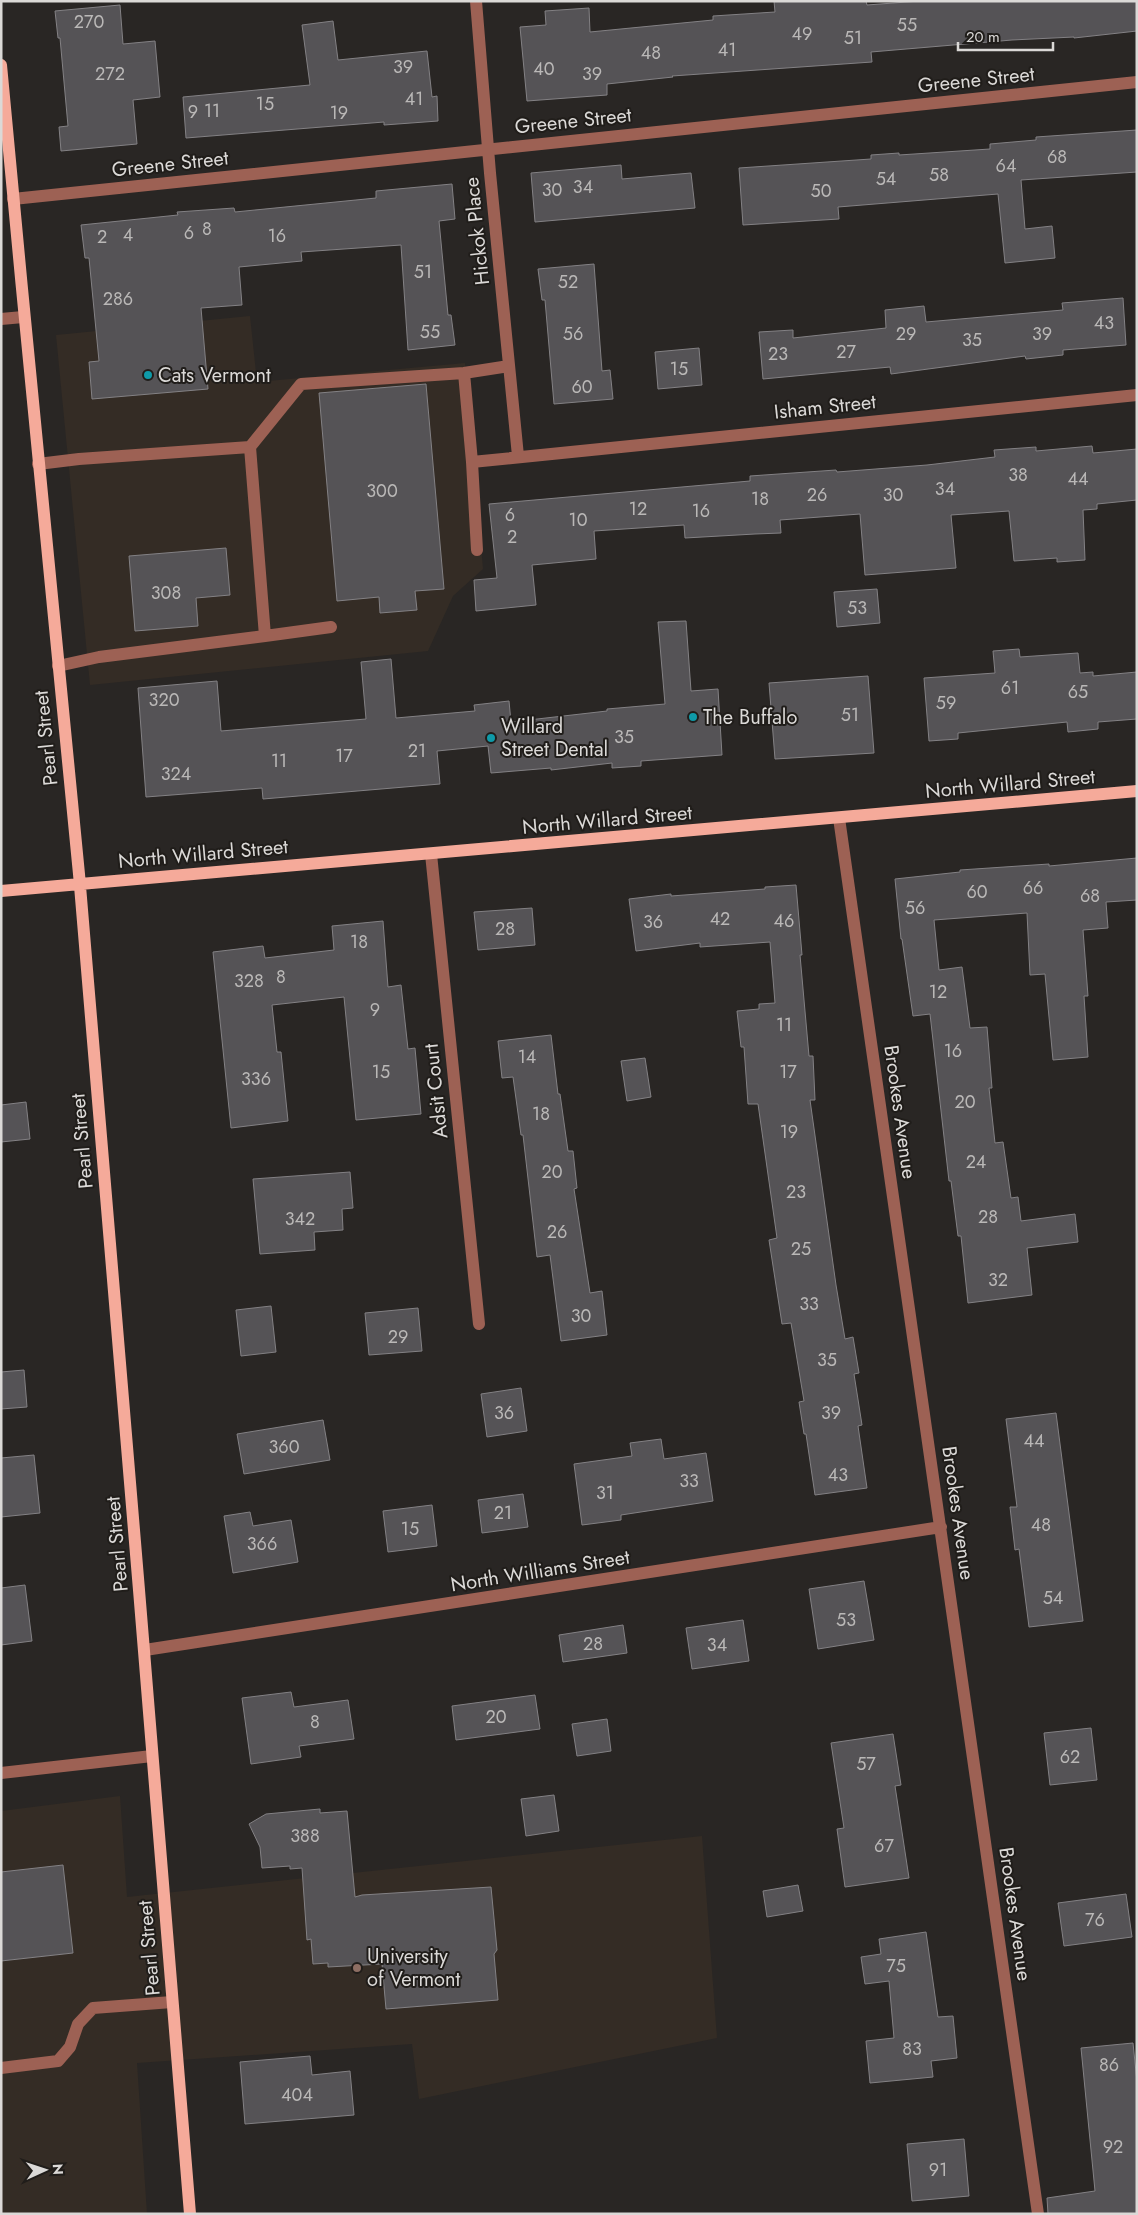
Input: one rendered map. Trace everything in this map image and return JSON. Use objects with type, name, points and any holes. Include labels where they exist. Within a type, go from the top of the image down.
[{"type":"main road","name":"Pearl Street","points":[[1,65],[23,317],[79,884],[145,1650],[190,2214]]},
{"type":"main road","name":"North Willard Street","points":[[1,890],[1137,791]]},
{"type":"street","name":"Hickok Place","points":[[476,1],[518,456]]},
{"type":"street","name":"Greene Street","points":[[13,199],[1137,82]]},
{"type":"street","points":[[1,319],[23,317]]},
{"type":"street","points":[[265,636],[250,447],[301,384],[464,372],[509,366]]},
{"type":"street","points":[[464,372],[477,550]]},
{"type":"street","name":"Isham Street","points":[[472,462],[1137,395]]},
{"type":"street","points":[[38,464],[79,459],[250,447]]},
{"type":"street","points":[[58,666],[99,657],[331,627]]},
{"type":"street","name":"Brookes Avenue","points":[[839,818],[1038,2214]]},
{"type":"street","name":"Adsit Court","points":[[431,854],[479,1324]]},
{"type":"street","name":"North Williams Street","points":[[145,1650],[941,1527]]},
{"type":"street","points":[[1,1773],[152,1756]]},
{"type":"street","points":[[1,2068],[58,2061],[70,2047],[78,2024],[93,2008],[172,2002]]},
{"type":"shaded area","points":[[250,316],[257,382],[465,363],[483,569],[453,596],[428,651],[90,685],[56,335]]},
{"type":"shaded area","name":"University of Vermont","points":[[120,1796],[127,1897],[702,1836],[717,2038],[419,2099],[412,2044],[137,2063],[147,2214],[1,2214],[1,1811]]},
{"type":"building","points":[[774,1],[866,1],[867,5],[920,1],[1137,1],[1137,31],[1074,38],[1012,40],[871,52],[872,62],[672,76],[607,84],[607,95],[527,101],[520,27],[546,25],[545,11],[589,8],[590,32],[713,20],[713,16],[775,12]]},
{"type":"building","points":[[120,5],[123,44],[155,41],[160,97],[133,100],[137,144],[61,151],[59,127],[68,126],[60,38],[58,38],[55,11]]},
{"type":"building","points":[[333,21],[338,60],[427,51],[432,97],[437,96],[438,121],[384,125],[384,122],[186,138],[183,97],[310,85],[302,25]]},
{"type":"building","points":[[1137,130],[1137,172],[1021,180],[1025,229],[1052,226],[1055,258],[1005,263],[998,194],[838,207],[839,219],[743,225],[739,168],[871,159],[871,155],[990,149],[990,144],[1036,140],[1036,137]]},
{"type":"building","points":[[621,165],[622,179],[691,173],[695,208],[535,222],[531,173]]},
{"type":"building","points":[[452,184],[455,219],[439,221],[448,315],[451,315],[455,345],[408,350],[401,245],[301,252],[302,261],[239,267],[242,305],[201,308],[208,389],[92,399],[89,362],[99,361],[89,258],[85,258],[81,225],[178,215],[177,212],[234,208],[235,212],[376,198],[376,191]]},
{"type":"building","points":[[594,264],[602,371],[610,370],[613,399],[554,404],[545,300],[542,300],[538,269]]},
{"type":"building","points":[[1123,298],[1126,345],[1063,350],[1063,355],[1026,359],[1025,356],[891,374],[890,367],[763,379],[759,332],[793,330],[793,338],[886,328],[885,310],[924,306],[926,322],[1063,310],[1062,303]]},
{"type":"building","points":[[699,348],[702,385],[658,389],[655,352]]},
{"type":"building","points":[[426,384],[444,589],[415,591],[417,610],[380,613],[379,597],[337,601],[319,393]]},
{"type":"building","points":[[1092,446],[1093,453],[1137,449],[1137,500],[1097,504],[1097,509],[1083,510],[1085,560],[1057,562],[1057,558],[1014,561],[1009,511],[951,515],[956,568],[865,575],[860,514],[780,520],[781,533],[685,538],[684,525],[594,531],[596,559],[532,565],[536,605],[476,611],[474,580],[497,578],[489,504],[750,481],[750,476],[927,465],[995,457],[994,450],[1036,447],[1036,451]]},
{"type":"building","points":[[226,548],[230,595],[196,598],[198,626],[135,631],[129,556]]},
{"type":"building","points":[[877,589],[880,623],[837,627],[834,592]]},
{"type":"building","points":[[686,621],[691,691],[718,689],[722,755],[641,761],[641,766],[612,768],[612,763],[551,770],[551,768],[491,773],[488,746],[437,751],[440,784],[263,799],[262,788],[146,797],[138,688],[217,681],[221,731],[366,719],[361,662],[391,659],[396,718],[475,711],[474,705],[509,701],[511,722],[607,711],[607,709],[665,704],[658,622]]},
{"type":"building","points":[[1019,649],[1020,657],[1078,653],[1080,673],[1093,672],[1093,676],[1137,672],[1137,719],[1098,722],[1098,729],[1068,732],[1067,722],[958,733],[958,739],[929,741],[924,678],[995,673],[993,651]]},
{"type":"building","points":[[868,676],[874,753],[775,759],[769,683]]},
{"type":"building","points":[[1137,858],[1137,900],[1106,902],[1108,928],[1083,930],[1088,996],[1084,996],[1088,1057],[1053,1060],[1045,974],[1030,975],[1027,913],[934,920],[939,970],[962,967],[970,1028],[987,1027],[992,1088],[989,1088],[995,1143],[1003,1142],[1011,1198],[1018,1197],[1021,1221],[1075,1214],[1078,1242],[1027,1248],[1032,1295],[968,1303],[961,1236],[958,1236],[951,1181],[949,1181],[930,1014],[913,1016],[901,939],[895,879],[960,872],[960,870],[1049,864],[1049,866]]},
{"type":"building","points":[[796,885],[809,1056],[813,1056],[815,1100],[810,1100],[845,1339],[853,1337],[859,1373],[854,1374],[862,1425],[858,1426],[867,1488],[815,1495],[799,1402],[804,1401],[791,1323],[782,1324],[769,1240],[777,1238],[758,1104],[748,1104],[744,1047],[741,1047],[737,1011],[759,1009],[759,1004],[775,1003],[770,942],[700,947],[700,943],[636,951],[629,899]]},
{"type":"building","points":[[532,908],[535,945],[478,950],[474,912]]},
{"type":"building","points":[[383,921],[388,987],[401,985],[408,1049],[415,1048],[421,1114],[356,1120],[344,997],[272,1005],[277,1052],[281,1052],[288,1121],[231,1128],[213,952],[263,946],[265,958],[334,950],[332,926]]},
{"type":"building","points":[[551,1035],[558,1094],[560,1094],[568,1151],[573,1151],[577,1188],[574,1189],[590,1293],[602,1291],[607,1335],[561,1341],[550,1255],[537,1257],[523,1135],[521,1135],[513,1077],[502,1078],[498,1041]]},
{"type":"building","points":[[645,1058],[651,1097],[627,1101],[621,1061]]},
{"type":"building","points":[[26,1102],[30,1139],[1,1142],[1,1105]]},
{"type":"building","points":[[350,1172],[353,1208],[342,1209],[343,1230],[314,1232],[315,1250],[260,1254],[253,1179]]},
{"type":"building","points":[[271,1306],[276,1352],[241,1356],[236,1310]]},
{"type":"building","points":[[418,1308],[422,1351],[369,1355],[365,1313]]},
{"type":"building","points":[[24,1370],[27,1407],[1,1409],[1,1372]]},
{"type":"building","points":[[521,1388],[527,1431],[487,1437],[481,1394]]},
{"type":"building","points":[[1056,1413],[1083,1621],[1029,1627],[1019,1549],[1015,1550],[1010,1507],[1017,1507],[1006,1419]]},
{"type":"building","points":[[323,1420],[330,1460],[244,1474],[237,1434]]},
{"type":"building","points":[[661,1439],[664,1459],[706,1453],[713,1501],[621,1515],[621,1520],[582,1525],[574,1464],[632,1456],[630,1443]]},
{"type":"building","points":[[34,1455],[40,1513],[1,1517],[1,1458]]},
{"type":"building","points":[[523,1494],[528,1527],[482,1533],[478,1500]]},
{"type":"building","points":[[432,1505],[437,1546],[388,1552],[383,1511]]},
{"type":"building","points":[[250,1512],[253,1526],[291,1520],[298,1562],[233,1573],[224,1516]]},
{"type":"building","points":[[864,1581],[874,1640],[818,1649],[809,1589]]},
{"type":"building","points":[[25,1585],[32,1641],[1,1645],[1,1588]]},
{"type":"building","points":[[743,1620],[749,1661],[692,1669],[686,1628]]},
{"type":"building","points":[[623,1625],[627,1653],[563,1662],[559,1635]]},
{"type":"building","points":[[291,1692],[294,1707],[348,1700],[354,1739],[299,1746],[301,1757],[251,1764],[242,1698]]},
{"type":"building","points":[[535,1695],[540,1729],[456,1740],[452,1706]]},
{"type":"building","points":[[607,1719],[611,1751],[577,1756],[572,1724]]},
{"type":"building","points":[[1091,1728],[1097,1780],[1050,1785],[1044,1733]]},
{"type":"building","points":[[893,1734],[901,1785],[895,1786],[909,1878],[845,1887],[837,1829],[844,1828],[831,1743]]},
{"type":"building","points":[[554,1795],[559,1831],[526,1836],[521,1799]]},
{"type":"building","points":[[320,1809],[320,1813],[347,1811],[355,1897],[491,1887],[497,1950],[494,1954],[498,2000],[386,2009],[382,1964],[328,1967],[328,1963],[313,1964],[311,1939],[307,1940],[302,1868],[290,1869],[290,1866],[262,1868],[260,1847],[249,1824],[266,1814]]},
{"type":"building","points":[[63,1865],[73,1953],[1,1961],[1,1872]]},
{"type":"building","points":[[798,1885],[803,1911],[767,1917],[763,1891]]},
{"type":"building","points":[[1126,1894],[1132,1937],[1064,1946],[1058,1903]]},
{"type":"building","points":[[926,1932],[938,2017],[953,2016],[957,2058],[931,2061],[933,2077],[870,2083],[866,2041],[894,2038],[889,1981],[865,1984],[861,1957],[881,1954],[879,1939]]},
{"type":"building","points":[[1133,2043],[1137,2082],[1137,2214],[1048,2214],[1047,2198],[1095,2191],[1081,2048]]},
{"type":"building","points":[[310,2056],[312,2075],[350,2071],[354,2115],[245,2124],[240,2062]]},
{"type":"building","points":[[964,2139],[969,2196],[912,2201],[907,2144]]},
{"type":"place","name":"Cats Vermont","points":[[148,375]]},
{"type":"place","name":"The Buffalo","points":[[693,717]]},
{"type":"place","name":"Willard Street Dental","points":[[491,738]]},
{"type":"place","name":"University of Vermont","points":[[357,1968]]}]
